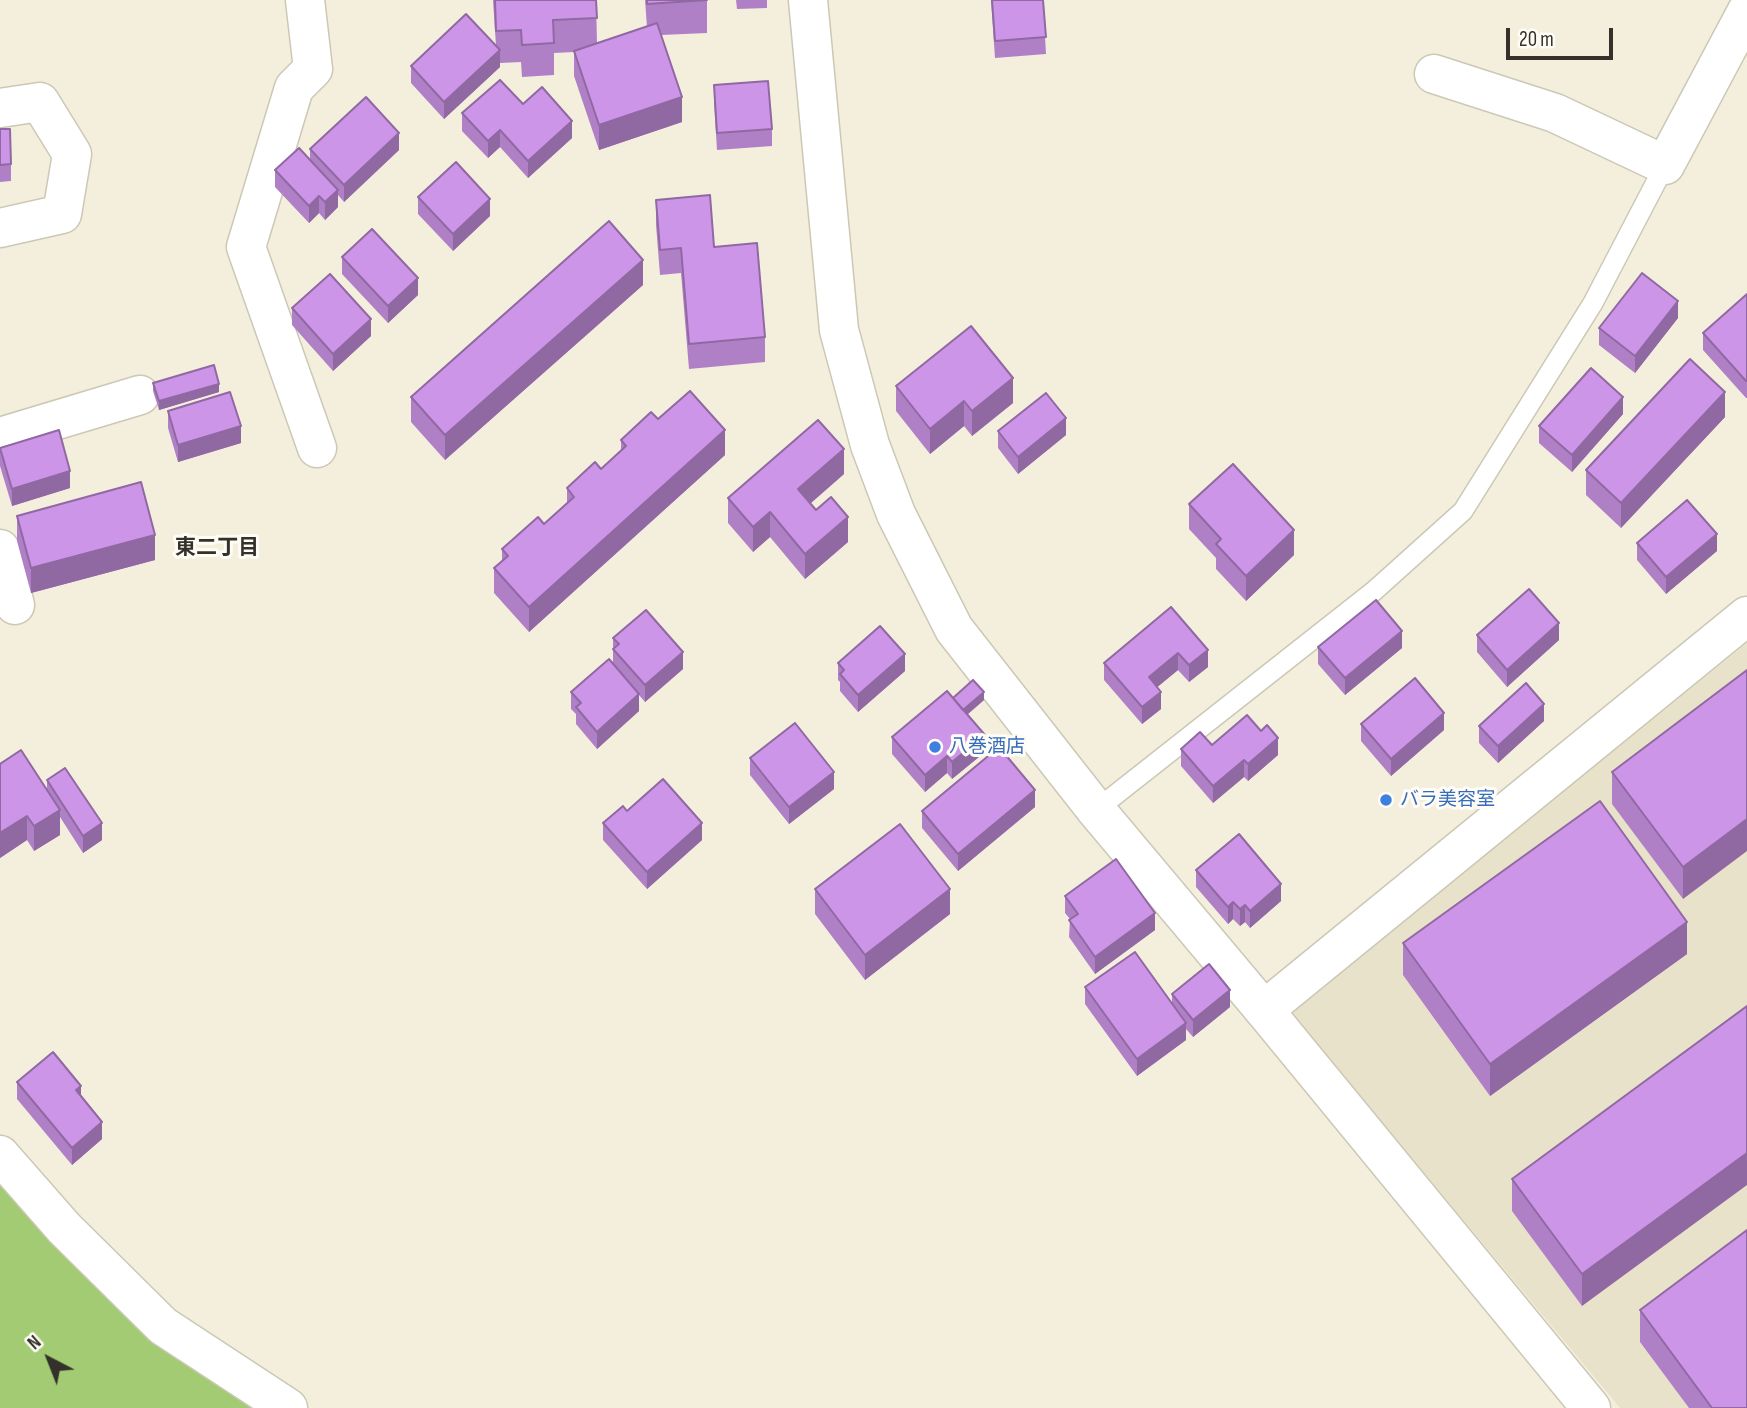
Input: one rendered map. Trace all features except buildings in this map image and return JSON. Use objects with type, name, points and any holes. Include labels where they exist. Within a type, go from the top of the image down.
[{"type":"street","points":[[305,0],[313,69],[295,88],[246,247],[317,447]]},
{"type":"street","points":[[808,0],[839,330],[870,445],[916,558],[954,629],[1096,810],[1591,1408]]},
{"type":"street","points":[[1434,74],[1555,113],[1665,165],[1747,10]]},
{"type":"street","points":[[0,108],[40,102],[72,155],[62,214],[0,228]]},
{"type":"street","points":[[0,437],[140,395]]},
{"type":"street","points":[[0,549],[15,605]]},
{"type":"street","points":[[1264,1010],[1747,616]]},
{"type":"street","points":[[0,1155],[64,1228],[163,1326],[288,1408]]},
{"type":"lane","points":[[1096,810],[1374,591],[1463,511],[1594,303],[1665,165]]},
{"type":"shaded area","points":[[1747,643],[1747,1408],[1620,1408],[1290,1012]]},
{"type":"green space","points":[[0,1172],[264,1408],[0,1408]]},
{"type":"place","name":"八巻酒店","points":[[935,747]]},
{"type":"place","name":"バラ美容室","points":[[1386,800]]},
{"type":"district","name":"東二丁目","points":[[217,549]]}]
